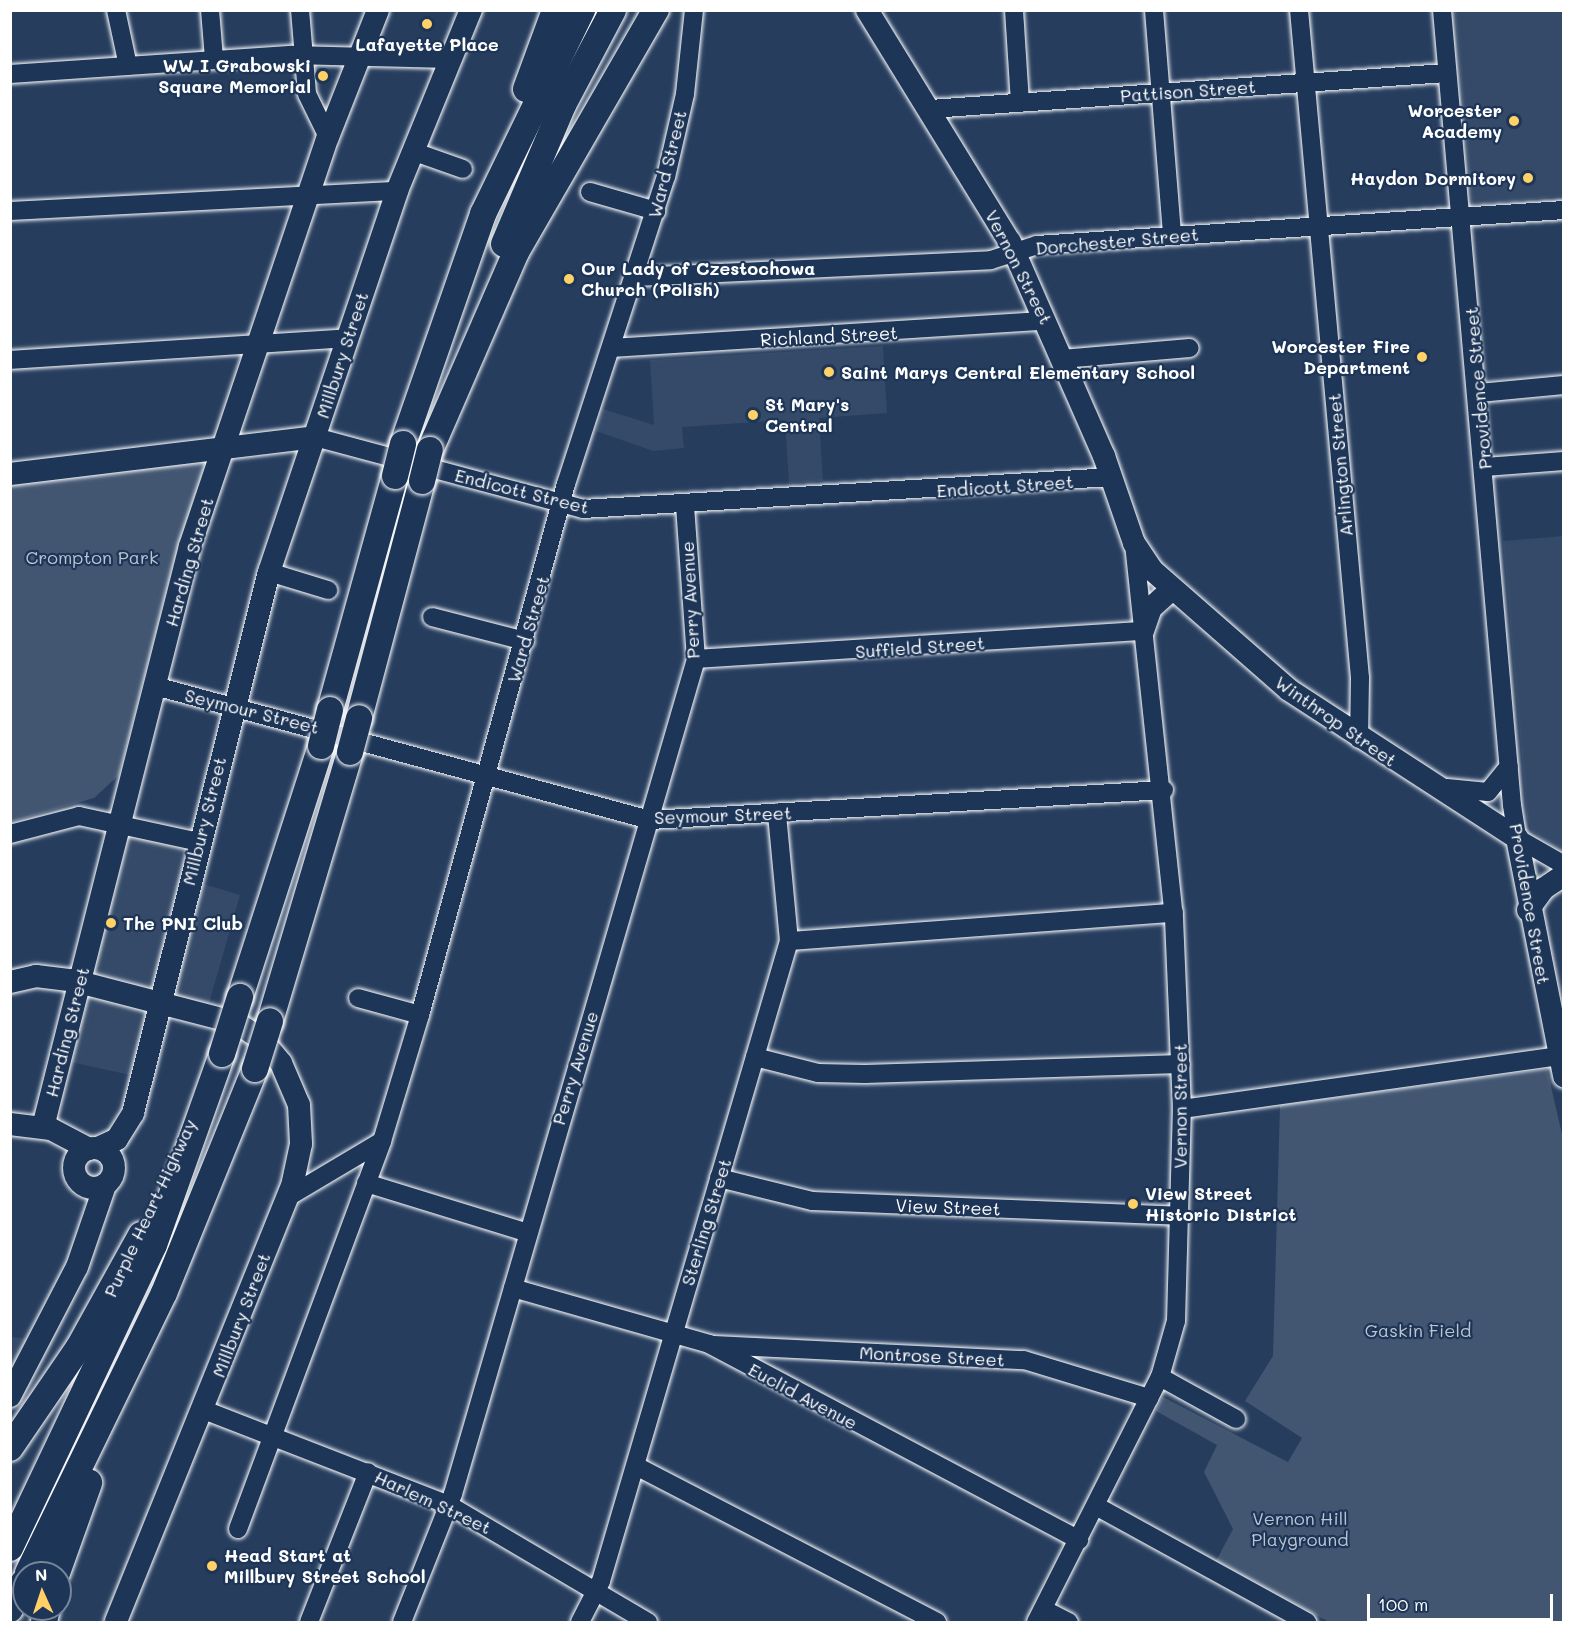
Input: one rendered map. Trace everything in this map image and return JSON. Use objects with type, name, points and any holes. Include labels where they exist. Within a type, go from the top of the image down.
[{"type":"highway","points":[[16,1537],[154,1245],[222,1054],[321,746],[403,444],[555,10]]},
{"type":"highway","points":[[483,214],[582,10]]},
{"type":"highway","points":[[62,1561],[164,1293],[255,1069],[350,752],[430,450],[522,199],[613,10]]},
{"type":"highway","points":[[430,450],[516,252],[656,10]]},
{"type":"highway","name":"Purple Heart Highway","points":[[10,1448],[79,1347],[133,1254],[222,1054]]},
{"type":"highway","points":[[34,1561],[164,1293]]},
{"type":"main road","name":"Harding Street","points":[[43,1126],[190,546],[328,138],[378,10]]},
{"type":"main road","name":"Millbury Street","points":[[116,1623],[204,1410],[288,1197],[299,1157],[301,1117],[281,1063],[261,1039],[237,1023],[158,1001],[269,572],[397,191],[449,59],[471,10]]},
{"type":"main road","name":"Vernon Street","points":[[867,10],[930,109],[1015,253],[1112,477],[1134,543]]},
{"type":"main road","name":"Endicott Street","points":[[10,474],[225,445],[315,437]]},
{"type":"main road","name":"Winthrop Street","points":[[1134,543],[1170,591],[1289,690],[1359,739],[1440,786],[1517,838]]},
{"type":"main road","points":[[1143,631],[1151,608],[1170,591]]},
{"type":"main road","name":"Providence Street","points":[[1517,838],[1528,910],[1561,1066]]},
{"type":"main road","points":[[1528,910],[1543,889],[1563,875]]},
{"type":"main road","points":[[10,982],[36,976],[79,982],[158,1001],[128,1127],[93,1149],[88,1179],[88,1233],[10,1396]]},
{"type":"main road","points":[[10,1125],[43,1126],[93,1149],[114,1165],[88,1179]]},
{"type":"main road","points":[[43,1126],[88,1179]]},
{"type":"street","points":[[116,10],[128,66]]},
{"type":"street","points":[[210,10],[214,59]]},
{"type":"street","points":[[300,10],[307,94],[328,138]]},
{"type":"street","name":"Ward Street","points":[[237,1529],[382,1140],[420,1014],[563,504],[656,211],[685,94],[694,10]]},
{"type":"street","points":[[1014,10],[1020,103]]},
{"type":"street","points":[[1154,10],[1172,236]]},
{"type":"street","name":"Arlington Street","points":[[1299,10],[1360,678],[1359,739]]},
{"type":"street","name":"Providence Street","points":[[1442,10],[1446,73],[1479,393],[1509,766],[1517,838]]},
{"type":"street","points":[[10,74],[302,55],[360,54],[449,59]]},
{"type":"street","name":"Pattison Street","points":[[930,109],[1446,73]]},
{"type":"street","points":[[412,151],[463,169]]},
{"type":"street","points":[[10,212],[310,193],[397,191]]},
{"type":"street","points":[[590,192],[656,211]]},
{"type":"street","name":"Dorchester Street","points":[[635,277],[990,260],[1038,245],[1563,210]]},
{"type":"street","name":"Richland Street","points":[[611,348],[1046,321]]},
{"type":"street","points":[[10,360],[347,338]]},
{"type":"street","points":[[1062,358],[1190,348]]},
{"type":"street","points":[[1479,393],[1563,385]]},
{"type":"street","name":"Endicott Street","points":[[315,437],[563,504],[590,509],[686,505],[1112,477]]},
{"type":"street","points":[[1485,467],[1563,461]]},
{"type":"street","name":"Perry Avenue","points":[[402,1623],[449,1505],[696,659],[686,505]]},
{"type":"street","name":"Vernon Street","points":[[1040,1616],[1160,1377],[1176,1321],[1182,1109],[1173,913],[1164,790],[1134,543]]},
{"type":"street","points":[[269,572],[328,590]]},
{"type":"street","points":[[432,617],[525,641]]},
{"type":"street","name":"Suffield Street","points":[[696,659],[1143,631]]},
{"type":"street","name":"Seymour Street","points":[[155,686],[487,772],[650,820],[1164,790]]},
{"type":"street","points":[[1440,786],[1483,794],[1497,784],[1509,766]]},
{"type":"street","name":"Sterling Street","points":[[580,1623],[597,1592],[636,1466],[673,1332],[789,941],[777,813]]},
{"type":"street","points":[[10,834],[79,816],[120,823],[199,842]]},
{"type":"street","name":"Winthrop Street","points":[[1517,838],[1563,866]]},
{"type":"street","points":[[789,941],[1173,913]]},
{"type":"street","points":[[358,998],[420,1014]]},
{"type":"street","points":[[755,1057],[818,1073],[853,1074],[1181,1064]]},
{"type":"street","points":[[1182,1109],[1561,1066]]},
{"type":"street","points":[[288,1197],[382,1140]]},
{"type":"street","name":"View Street","points":[[720,1178],[812,1201],[1179,1216]]},
{"type":"street","points":[[366,1183],[529,1233]]},
{"type":"street","name":"Euclid Avenue","points":[[513,1288],[710,1344],[1079,1539]]},
{"type":"street","name":"Montrose Street","points":[[710,1344],[1024,1360],[1149,1398]]},
{"type":"street","points":[[1160,1377],[1236,1419]]},
{"type":"street","name":"Harlem Street","points":[[204,1410],[449,1505],[648,1623]]},
{"type":"street","points":[[636,1466],[937,1623]]},
{"type":"street","points":[[309,1623],[368,1472]]},
{"type":"street","points":[[1096,1506],[1298,1620]]},
{"type":"street","points":[[1040,1616],[1069,1623]]},
{"type":"shaded area","name":"Worcester Academy","points":[[1455,11],[1563,11],[1563,196],[1472,205]]},
{"type":"shaded area","name":"St Mary's Central","points":[[883,346],[887,413],[819,418],[823,481],[789,483],[785,420],[682,427],[684,448],[653,451],[596,431],[603,409],[654,425],[650,360]]},
{"type":"shaded area","points":[[1563,536],[1563,853],[1532,831],[1527,817],[1503,541]]},
{"type":"shaded area","points":[[113,824],[195,846],[187,879],[240,895],[204,1021],[151,1011],[135,1076],[57,1059]]},
{"type":"shaded area","points":[[11,1337],[33,1339],[11,1381]]},
{"type":"green space","name":"Crompton Park","points":[[208,460],[174,561],[119,775],[94,798],[11,822],[10,485]]},
{"type":"green space","name":"Gaskin Field","points":[[1547,1069],[1564,1143],[1563,1622],[1329,1622],[1216,1561],[1233,1529],[1204,1472],[1217,1445],[1156,1411],[1163,1397],[1288,1462],[1302,1438],[1245,1401],[1273,1356],[1280,1105]]},
{"type":"place","name":"Lafayette Place","points":[[427,24]]},
{"type":"place","name":"WW I Grabowski Square Memorial","points":[[323,76]]},
{"type":"place","name":"Worcester Academy","points":[[1514,121]]},
{"type":"place","name":"Haydon Dormitory","points":[[1528,178]]},
{"type":"place","name":"Our Lady of Czestochowa Church (Polish)","points":[[569,279]]},
{"type":"place","name":"Worcester Fire Department","points":[[1422,357]]},
{"type":"place","name":"Saint Marys Central Elementary School","points":[[829,372]]},
{"type":"place","name":"St Mary's Central","points":[[753,415]]},
{"type":"place","name":"The PNI Club","points":[[111,923]]},
{"type":"place","name":"View Street Historic District","points":[[1133,1204]]},
{"type":"place","name":"Head Start at Millbury Street School","points":[[212,1566]]},
{"type":"park label","name":"Vernon Hill Playground","points":[[1300,1529]]}]
